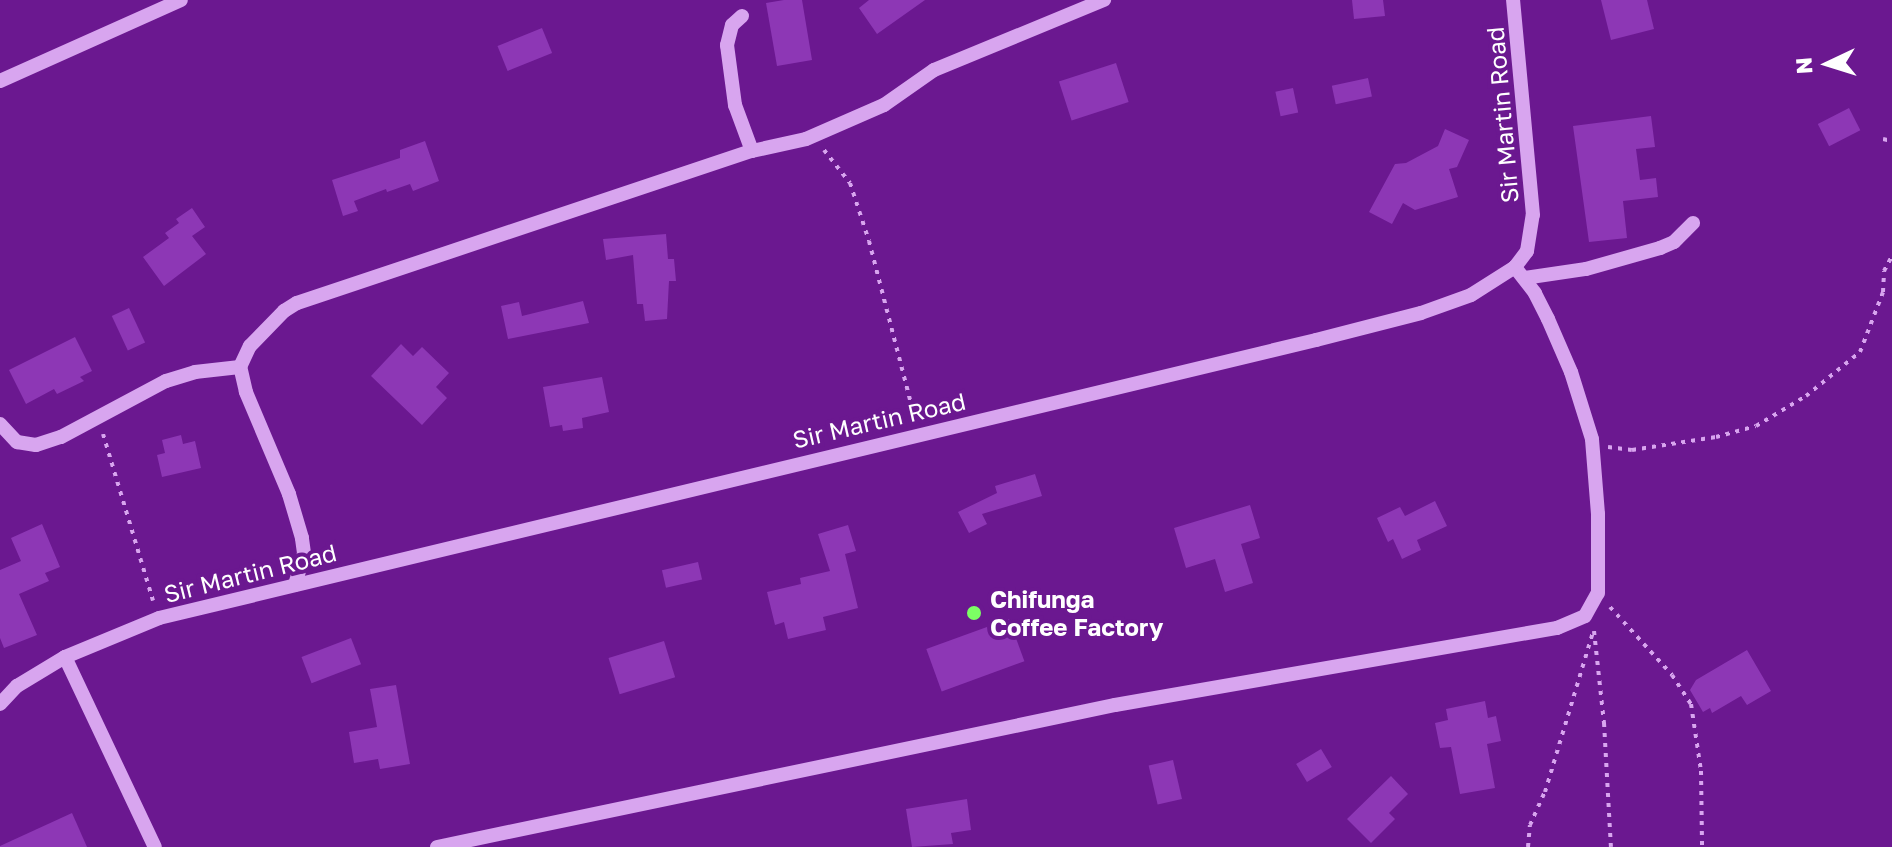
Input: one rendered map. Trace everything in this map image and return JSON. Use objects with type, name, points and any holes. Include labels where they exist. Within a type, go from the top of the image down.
[{"type":"street","points":[[0,81],[181,0]]},
{"type":"street","points":[[295,585],[304,553],[302,538],[289,494],[246,392],[240,367],[250,346],[270,323],[297,303],[752,151],[806,139],[884,105],[934,70],[1104,0]]},
{"type":"street","name":"Sir Martin Road","points":[[0,704],[17,686],[65,657],[159,618],[1421,313],[1520,273],[1533,215],[1513,0]]},
{"type":"street","points":[[742,16],[732,25],[727,45],[735,105],[752,151]]},
{"type":"street","points":[[1520,273],[1586,269],[1660,248],[1674,242],[1693,223]]},
{"type":"street","points":[[437,847],[1115,705],[1557,628],[1585,616],[1595,600],[1598,514],[1592,439],[1554,332],[1535,293],[1520,273]]},
{"type":"street","points":[[0,424],[17,442],[36,445],[61,437],[182,375],[240,367]]},
{"type":"street","points":[[65,657],[155,847]]},
{"type":"path","points":[[806,139],[826,151],[850,183],[901,353],[918,433]]},
{"type":"path","points":[[1883,139],[1892,141]]},
{"type":"path","points":[[1592,439],[1608,447],[1632,450],[1716,437],[1756,426],[1806,396],[1860,352],[1883,292],[1884,271],[1892,256]]},
{"type":"path","points":[[97,416],[159,618]]},
{"type":"path","points":[[1595,600],[1594,629],[1604,723],[1611,847]]},
{"type":"path","points":[[1595,600],[1672,675],[1691,704],[1701,771],[1702,847]]},
{"type":"path","points":[[1528,847],[1530,825],[1545,792],[1594,629]]},
{"type":"building","points":[[802,0],[812,60],[777,66],[766,3]]},
{"type":"building","points":[[869,0],[925,0],[877,34],[859,8]]},
{"type":"building","points":[[1352,0],[1383,0],[1385,16],[1354,19]]},
{"type":"building","points":[[1601,0],[1647,0],[1654,29],[1611,40]]},
{"type":"building","points":[[542,28],[552,53],[508,71],[497,46]]},
{"type":"building","points":[[1116,63],[1129,102],[1072,121],[1059,82]]},
{"type":"building","points":[[1368,78],[1372,97],[1336,104],[1332,86]]},
{"type":"building","points":[[1293,88],[1298,112],[1281,116],[1275,92]]},
{"type":"building","points":[[1849,108],[1860,130],[1829,146],[1818,124]]},
{"type":"building","points":[[1651,116],[1655,147],[1636,149],[1640,180],[1656,178],[1658,197],[1623,201],[1627,238],[1589,242],[1573,126]]},
{"type":"building","points":[[1445,129],[1469,140],[1457,167],[1449,169],[1458,197],[1415,210],[1403,203],[1392,224],[1369,212],[1395,164],[1406,163],[1438,146]]},
{"type":"building","points":[[425,141],[439,181],[413,191],[410,184],[387,192],[386,189],[354,201],[358,211],[343,216],[332,180],[400,158],[400,150]]},
{"type":"building","points":[[192,208],[205,227],[192,236],[206,254],[164,286],[143,257],[169,238],[165,233],[179,223],[176,219]]},
{"type":"building","points":[[666,234],[668,259],[674,259],[676,281],[669,281],[667,319],[645,321],[643,304],[637,304],[633,255],[606,260],[603,239]]},
{"type":"building","points":[[583,301],[589,323],[508,339],[501,306],[519,302],[522,316]]},
{"type":"building","points":[[129,308],[145,342],[128,350],[112,316]]},
{"type":"building","points":[[75,337],[92,371],[80,377],[84,381],[57,394],[54,389],[26,404],[9,370]]},
{"type":"building","points":[[401,344],[413,356],[422,347],[449,373],[436,387],[447,398],[422,425],[371,376]]},
{"type":"building","points":[[602,377],[609,412],[582,418],[583,428],[563,431],[562,425],[550,427],[543,387]]},
{"type":"building","points":[[181,435],[183,444],[195,441],[201,468],[162,477],[157,455],[165,453],[162,440]]},
{"type":"building","points":[[1035,474],[1042,496],[982,514],[987,524],[969,533],[958,512],[997,493],[995,486]]},
{"type":"building","points":[[1435,501],[1447,526],[1417,540],[1421,550],[1402,559],[1393,539],[1388,542],[1377,518],[1400,507],[1405,516]]},
{"type":"building","points":[[1250,505],[1260,538],[1241,544],[1253,583],[1225,592],[1215,559],[1186,568],[1174,528]]},
{"type":"building","points":[[42,524],[60,567],[45,573],[49,581],[19,594],[37,635],[4,648],[0,638],[0,570],[21,561],[11,538]]},
{"type":"building","points":[[848,525],[856,551],[845,554],[858,608],[823,617],[826,630],[788,639],[784,622],[775,625],[767,592],[801,584],[800,578],[830,571],[818,534]]},
{"type":"building","points":[[698,562],[702,580],[666,588],[662,570]]},
{"type":"building","points":[[1009,619],[1024,661],[942,691],[926,649]]},
{"type":"building","points":[[351,638],[361,664],[312,683],[302,657]]},
{"type":"building","points":[[664,641],[675,677],[620,694],[609,658]]},
{"type":"building","points":[[1747,650],[1771,691],[1747,705],[1741,696],[1712,713],[1710,708],[1703,712],[1690,690],[1696,680]]},
{"type":"building","points":[[396,685],[410,764],[380,769],[378,759],[354,763],[349,732],[377,727],[370,689]]},
{"type":"building","points":[[1485,701],[1488,718],[1496,716],[1501,741],[1487,744],[1495,788],[1460,794],[1451,747],[1440,748],[1435,723],[1448,720],[1446,709]]},
{"type":"building","points":[[1321,749],[1332,767],[1307,782],[1296,764]]},
{"type":"building","points":[[1173,760],[1182,799],[1158,805],[1149,766]]},
{"type":"building","points":[[1391,776],[1408,794],[1389,813],[1395,819],[1371,843],[1347,819]]},
{"type":"building","points":[[967,799],[971,830],[951,833],[953,844],[912,847],[906,809]]},
{"type":"building","points":[[72,813],[87,847],[0,847],[0,846]]},
{"type":"place","name":"Chifunga Coffee Factory","points":[[974,613]]}]
